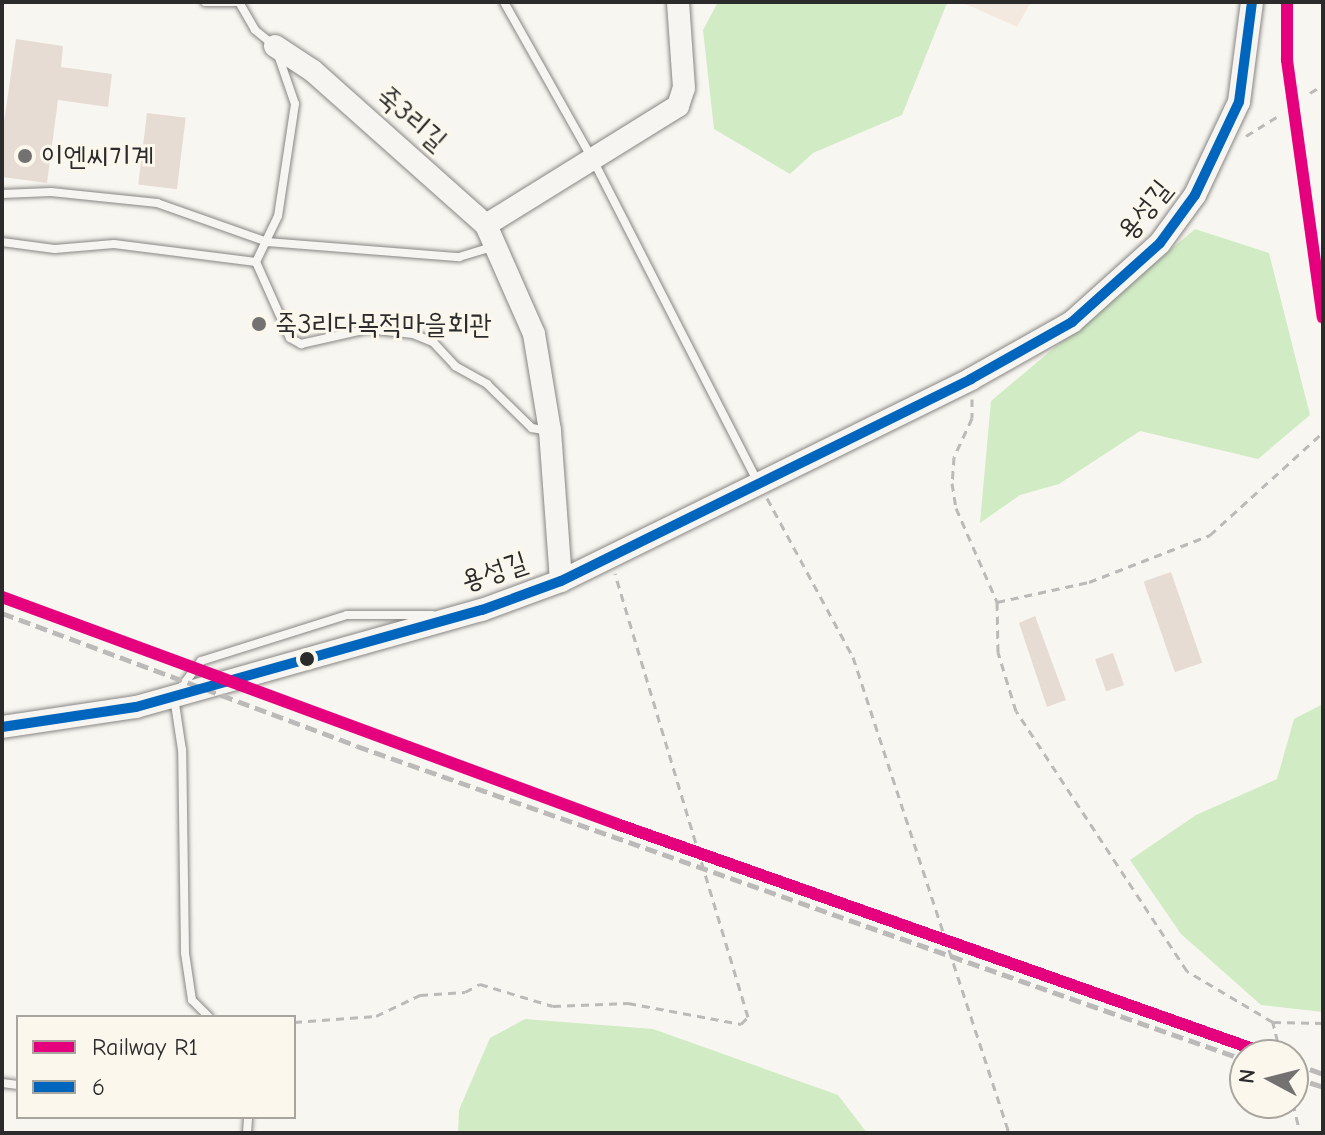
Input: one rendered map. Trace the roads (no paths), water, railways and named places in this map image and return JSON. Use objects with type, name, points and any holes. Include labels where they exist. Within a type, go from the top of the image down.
[{"type":"street","points":[[486,225],[678,106],[684,88],[678,2]]},
{"type":"street","name":"용성길","points":[[2,727],[70,720],[174,697],[561,581],[971,379],[1072,322],[1114,289],[1160,243],[1220,151],[1239,102],[1252,2]]},
{"type":"street","name":"죽3리길","points":[[275,46],[313,71],[486,225],[534,334],[550,431],[561,581]]},
{"type":"lane","points":[[205,2],[238,2]]},
{"type":"lane","name":"죽3리길","points":[[238,2],[255,30],[275,46],[295,104],[285,178],[267,242],[256,262]]},
{"type":"lane","points":[[504,2],[593,160],[760,485]]},
{"type":"lane","points":[[2,194],[51,192],[157,203],[267,242],[459,257],[497,246]]},
{"type":"lane","points":[[2,242],[55,249],[114,244],[256,262],[290,338],[301,344],[368,329],[413,334],[433,342],[455,366],[487,384],[532,428],[550,431]]},
{"type":"lane","points":[[174,697],[182,750],[185,953],[192,1000],[207,1015]]},
{"type":"railway","points":[[2,597],[617,824],[1229,1040]]},
{"type":"railway","points":[[2,613],[357,746],[1229,1054]]},
{"type":"railway","points":[[1309,1069],[1323,1074]]},
{"type":"railway","points":[[1309,1082],[1323,1087]]},
{"type":"rail line","name":"R1","points":[[1287,2],[1287,60],[1323,318]]},
{"type":"rail line","name":"R1","points":[[2,597],[617,824],[1229,1040]]},
{"type":"place","name":"이엔씨기계","points":[[25,156]]},
{"type":"place","name":"죽3리다목적마을회관","points":[[259,324]]}]
